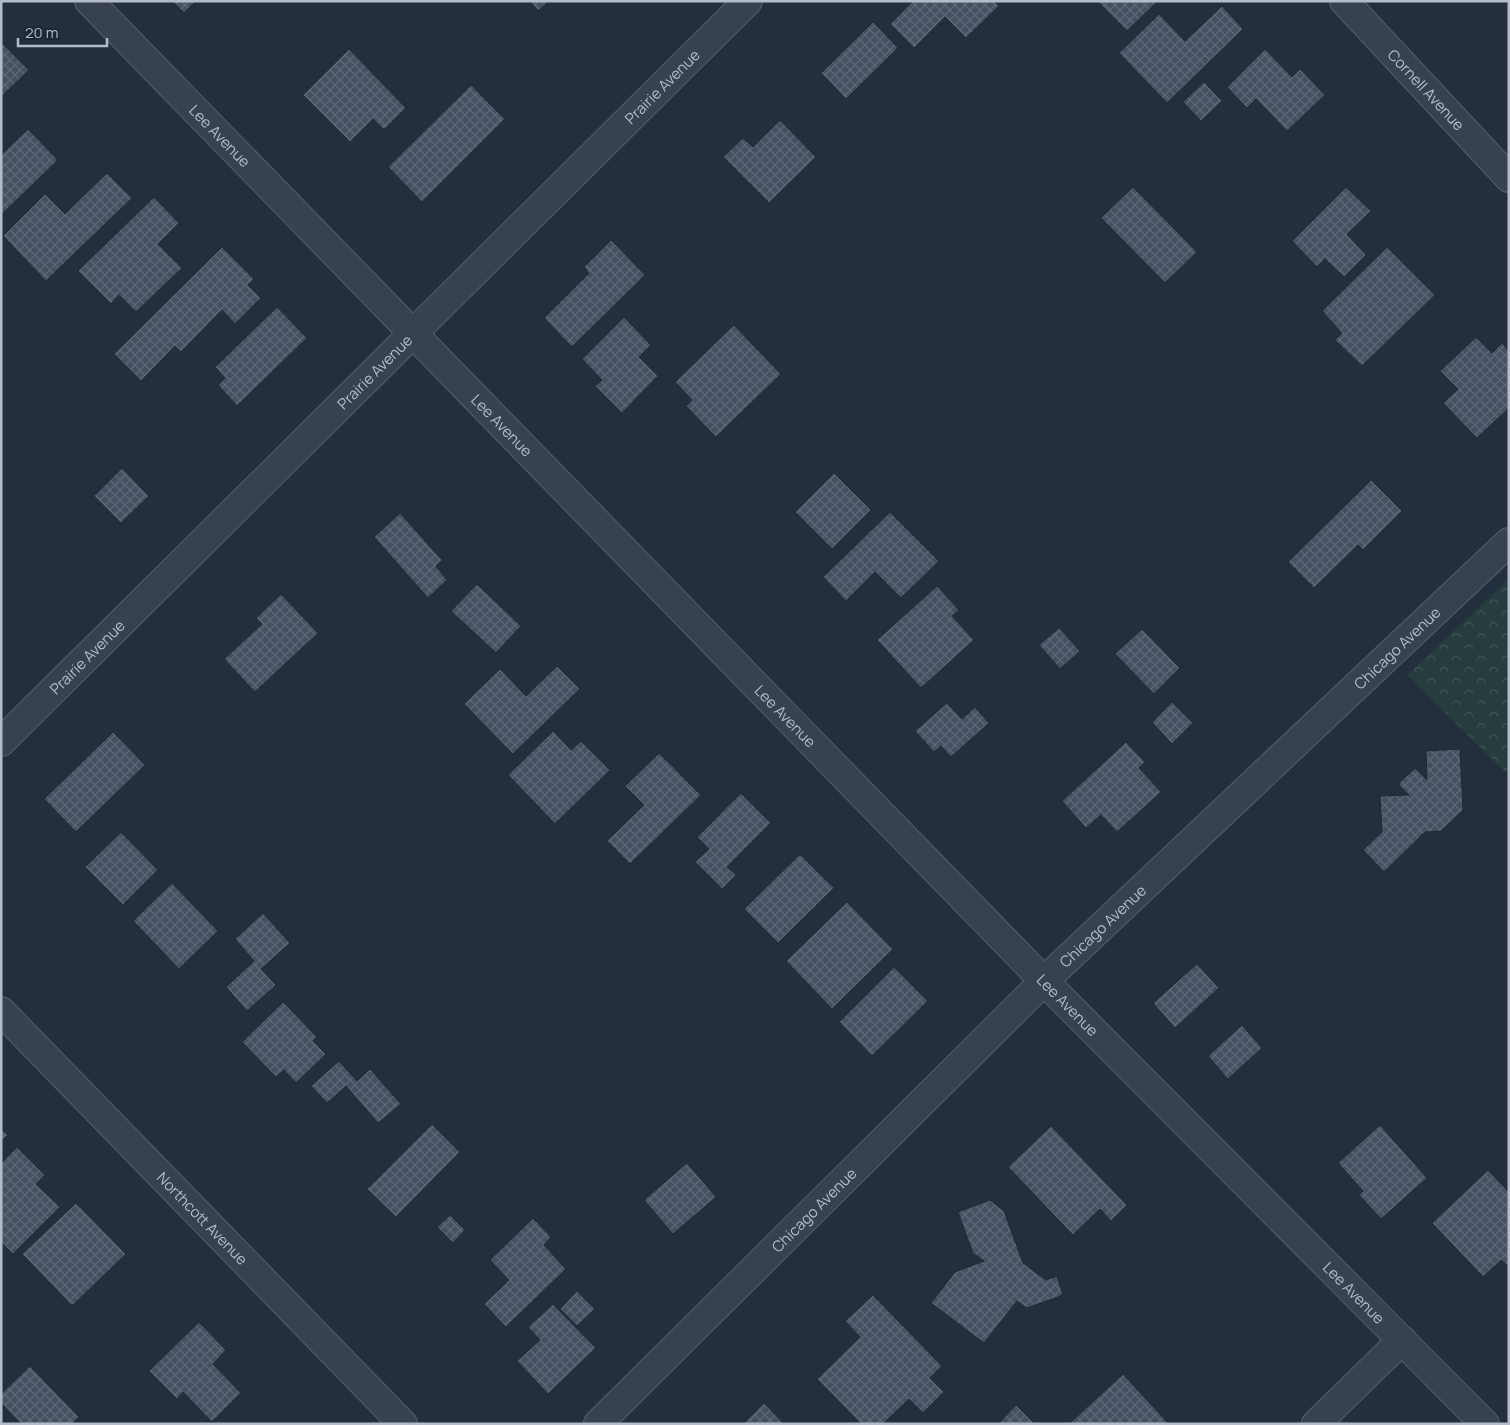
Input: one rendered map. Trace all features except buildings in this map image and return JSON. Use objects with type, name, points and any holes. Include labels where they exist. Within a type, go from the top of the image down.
[{"type":"street","name":"Lee Avenue","points":[[89,1],[1044,981],[1485,1424]]},
{"type":"street","name":"Prairie Avenue","points":[[1,742],[748,1]]},
{"type":"street","name":"Cornell Avenue","points":[[1344,1],[1509,178]]},
{"type":"street","name":"Chicago Avenue","points":[[598,1424],[1044,981],[1509,542]]},
{"type":"street","name":"Northcott Avenue","points":[[1,1012],[403,1424]]},
{"type":"street","points":[[1316,1424],[1402,1340]]},
{"type":"green space","points":[[1509,579],[1509,776],[1407,675]]}]
